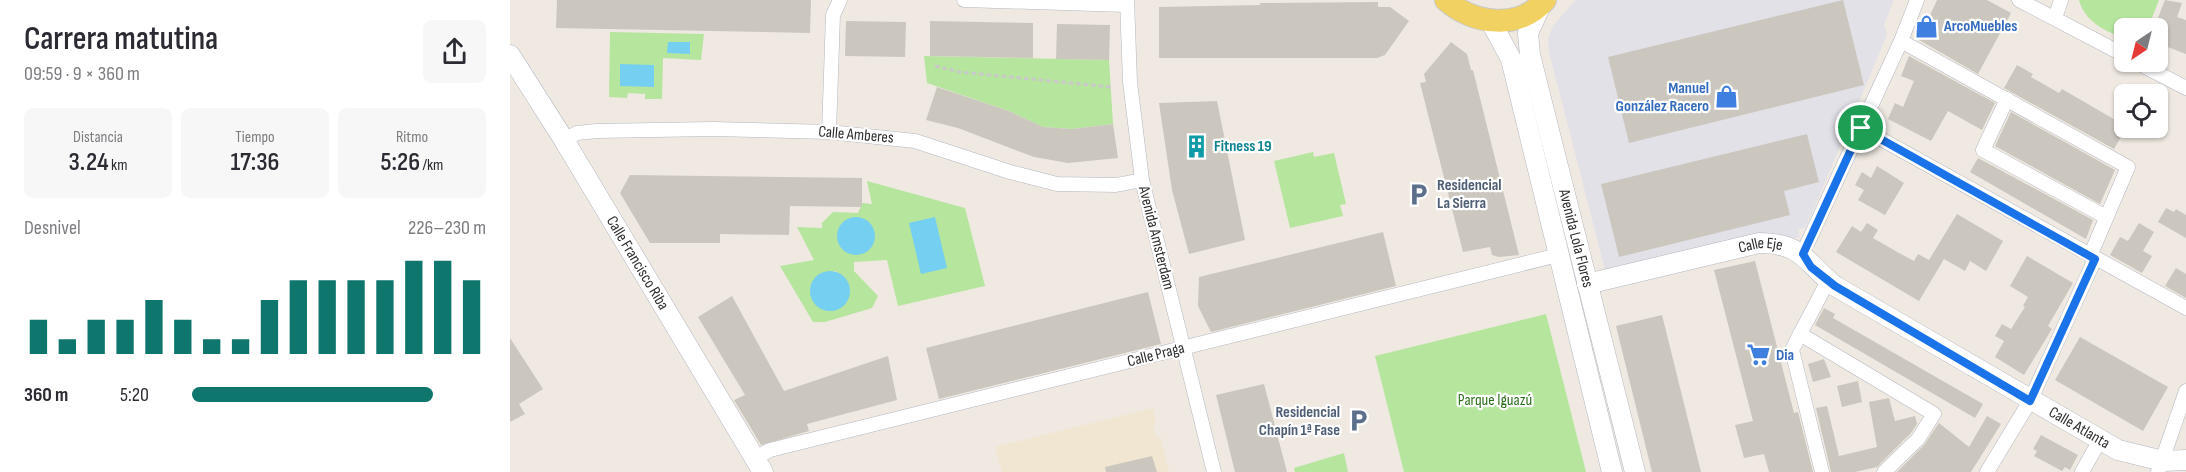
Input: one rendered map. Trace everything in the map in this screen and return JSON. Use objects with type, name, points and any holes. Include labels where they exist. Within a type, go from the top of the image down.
[{"type":"main road","points":[[1446,0],[1456,9],[1491,22],[1520,18],[1543,3]]},
{"type":"street","points":[[829,132],[833,15],[840,0]]},
{"type":"street","points":[[964,0],[1127,2]]},
{"type":"street","name":"Calle Eje","points":[[1587,284],[1759,243],[1774,243],[1803,254],[1917,0]]},
{"type":"street","points":[[2019,0],[2114,50]]},
{"type":"street","points":[[2055,18],[2061,0]]},
{"type":"street","name":"Avenida Amsterdam","points":[[1127,2],[1130,82],[1142,180],[1214,472]]},
{"type":"street","name":"Avenida Lola Flores","points":[[1543,3],[1528,33],[1529,49],[1635,472]]},
{"type":"street","name":"Avenida Lola Flores","points":[[1491,22],[1511,59],[1612,472]]},
{"type":"street","points":[[1901,40],[2128,166],[2106,217],[2092,258],[2030,401],[1987,472]]},
{"type":"street","name":"Calle Francisco Riba","points":[[510,55],[564,140],[759,465]]},
{"type":"street","points":[[2155,72],[2186,88]]},
{"type":"street","points":[[2007,99],[1983,150],[2106,217]]},
{"type":"street","points":[[1861,128],[2092,258],[2186,308]]},
{"type":"street","name":"Calle Amberes","points":[[564,140],[577,133],[597,131],[713,129],[829,132],[915,141],[1010,172],[1057,184],[1116,185],[1142,180]]},
{"type":"street","name":"Calle Atlanta","points":[[1803,254],[1811,267],[1828,281],[2030,401],[2118,450],[2161,467],[2186,460]]},
{"type":"street","name":"Calle Praga","points":[[759,465],[770,450],[1558,255]]},
{"type":"street","points":[[1822,472],[1792,350],[1828,281]]},
{"type":"street","points":[[1800,334],[1934,414],[1918,438],[1884,472]]},
{"type":"street","points":[[2161,467],[2186,392]]},
{"type":"street","points":[[2082,472],[2100,440]]},
{"type":"path","points":[[935,66],[960,72],[1111,87]]},
{"type":"shaded area","points":[[1575,0],[1894,0],[1884,24],[1887,35],[1805,228],[1798,229],[1800,237],[1606,274],[1549,52],[1548,39],[1553,26]]},
{"type":"shaded area","points":[[1153,408],[1156,420],[1153,425],[1156,436],[1161,439],[1169,472],[1002,472],[995,447]]},
{"type":"green space","points":[[2079,0],[2159,0],[2152,18],[2114,18],[2114,34],[2097,25],[2082,8]]},
{"type":"green space","points":[[610,32],[704,34],[701,60],[663,58],[662,99],[645,99],[645,94],[628,93],[627,98],[609,97]]},
{"type":"green space","points":[[924,56],[1109,60],[1113,124],[1072,129],[1043,127],[1009,111],[927,83]]},
{"type":"green space","points":[[1313,152],[1314,157],[1334,153],[1346,204],[1340,205],[1343,216],[1290,228],[1274,161]]},
{"type":"green space","points":[[867,181],[965,208],[985,286],[898,306],[887,260],[854,262],[854,271],[878,296],[872,308],[825,322],[813,322],[780,266],[814,260],[797,227],[822,228],[822,223],[833,212],[858,213],[862,203],[872,204]],"holes":[[[835,271],[845,278],[846,302],[836,310],[813,301],[810,288]]]},
{"type":"green space","name":"Parque Iguazú","points":[[1546,314],[1586,472],[1404,472],[1375,356]]},
{"type":"green space","points":[[1344,453],[1348,472],[1295,472],[1294,468]]},
{"type":"water","points":[[668,42],[690,42],[690,54],[667,53]]},
{"type":"water","points":[[620,64],[654,65],[654,87],[620,86]]},
{"type":"water","points":[[856,217],[869,223],[875,236],[869,249],[856,255],[843,249],[837,236],[843,223]]},
{"type":"water","points":[[935,217],[947,268],[921,274],[909,223]]},
{"type":"water","points":[[830,271],[844,277],[850,291],[844,305],[830,311],[816,305],[810,291],[816,277]]},
{"type":"building","points":[[557,0],[811,0],[810,33],[556,28]]},
{"type":"building","points":[[1843,0],[1864,85],[1629,143],[1608,57]]},
{"type":"building","points":[[1937,0],[1987,0],[2011,13],[1978,74],[1919,40]]},
{"type":"building","points":[[2165,0],[2182,3],[2177,17],[2186,20],[2186,54],[2168,47],[2168,18],[2158,18]]},
{"type":"building","points":[[1378,2],[1378,7],[1390,7],[1409,21],[1385,55],[1377,58],[1159,58],[1159,7]]},
{"type":"building","points":[[846,21],[906,22],[905,57],[845,56]]},
{"type":"building","points":[[930,21],[1033,23],[1033,58],[930,56]]},
{"type":"building","points":[[1057,24],[1110,25],[1109,60],[1056,59]]},
{"type":"building","points":[[1451,42],[1467,54],[1471,70],[1473,70],[1519,255],[1499,257],[1492,255],[1490,247],[1463,252],[1420,83],[1426,82],[1424,74]]},
{"type":"building","points":[[1909,56],[1995,103],[1982,130],[1948,111],[1931,141],[1888,119],[1895,103],[1903,107],[1914,81],[1901,76]]},
{"type":"building","points":[[2017,65],[2033,74],[2031,77],[2059,93],[2062,89],[2114,119],[2114,138],[2120,138],[2114,149],[2004,88]]},
{"type":"building","points":[[937,87],[1009,111],[1043,127],[1072,129],[1113,124],[1118,158],[1068,163],[1034,157],[958,128],[926,120]]},
{"type":"building","name":"Fitness 19","points":[[1217,101],[1245,240],[1189,254],[1172,190],[1159,103]]},
{"type":"building","points":[[2011,112],[2115,170],[2100,204],[1995,146]]},
{"type":"building","points":[[1807,134],[1819,182],[1784,191],[1790,215],[1619,257],[1601,184]]},
{"type":"building","points":[[1978,158],[2093,220],[2086,239],[1970,172]]},
{"type":"building","points":[[1877,166],[1904,183],[1885,215],[1858,200],[1864,190],[1855,185],[1862,172],[1871,178]]},
{"type":"building","points":[[630,175],[862,178],[862,207],[790,206],[789,235],[720,234],[720,243],[650,243],[620,193]]},
{"type":"building","points":[[2166,208],[2174,212],[2176,209],[2186,215],[2186,238],[2158,222]]},
{"type":"building","points":[[1957,214],[2003,241],[1986,271],[1970,261],[1965,271],[1944,259],[1919,301],[1836,252],[1852,226],[1861,232],[1867,223],[1878,230],[1873,238],[1914,261],[1918,254],[1929,260]]},
{"type":"building","points":[[2139,223],[2154,232],[2143,251],[2152,256],[2142,273],[2110,255],[2120,237],[2128,241]]},
{"type":"building","points":[[1383,232],[1396,286],[1211,332],[1198,306],[1199,277]]},
{"type":"building","points":[[2027,256],[2073,283],[2048,326],[2052,329],[2024,375],[1995,357],[2004,341],[1995,336],[2002,324],[2011,329],[2025,307],[2023,306],[2028,297],[2010,286]]},
{"type":"building","name":"Dia","points":[[1755,261],[1794,413],[1798,412],[1813,472],[1769,472],[1764,454],[1744,458],[1735,425],[1753,421],[1714,270]]},
{"type":"building","points":[[2176,268],[2186,274],[2186,298],[2165,286]]},
{"type":"building","points":[[1148,292],[1161,344],[939,399],[926,348]]},
{"type":"building","points":[[732,296],[784,391],[888,356],[897,400],[807,424],[809,431],[761,445],[734,400],[745,395],[698,317]]},
{"type":"building","points":[[1824,308],[1835,314],[1833,318],[1983,404],[1975,418],[1815,325]]},
{"type":"building","points":[[1662,315],[1701,472],[1652,472],[1616,326]]},
{"type":"building","points":[[2080,337],[2168,387],[2143,431],[2055,380]]},
{"type":"building","points":[[510,338],[543,389],[519,404],[525,414],[510,422]]},
{"type":"building","points":[[1824,359],[1831,377],[1813,382],[1808,364]]},
{"type":"building","points":[[1858,381],[1862,402],[1842,407],[1837,386]]},
{"type":"building","points":[[1264,384],[1287,472],[1235,472],[1216,395]]},
{"type":"building","points":[[1889,398],[1895,421],[1915,416],[1917,424],[1911,433],[1877,467],[1855,472],[1831,472],[1816,408],[1827,406],[1839,456],[1877,447],[1869,402]]},
{"type":"building","points":[[1987,416],[2001,424],[1971,472],[1897,472],[1924,445],[1939,423],[1969,447]]},
{"type":"building","points":[[2041,435],[2078,455],[2070,470],[2065,467],[2062,471],[2034,456],[2037,451],[2033,449]]},
{"type":"building","points":[[1152,456],[1157,472],[1106,472],[1105,467]]},
{"type":"place","name":"ArcoMuebles","points":[[1926,26]]},
{"type":"place","name":"Manuel González Racero","points":[[1727,97]]},
{"type":"place","name":"Fitness 19","points":[[1196,146]]},
{"type":"place","name":"Residencial La Sierra","points":[[1419,194]]},
{"type":"place","name":"Dia","points":[[1758,355]]},
{"type":"place","name":"Residencial Chapín 1ª Fase","points":[[1358,421]]},
{"type":"route","points":[[1861,128],[2095,259],[2030,401],[1835,286],[1811,267],[1803,254],[1861,128]]}]
